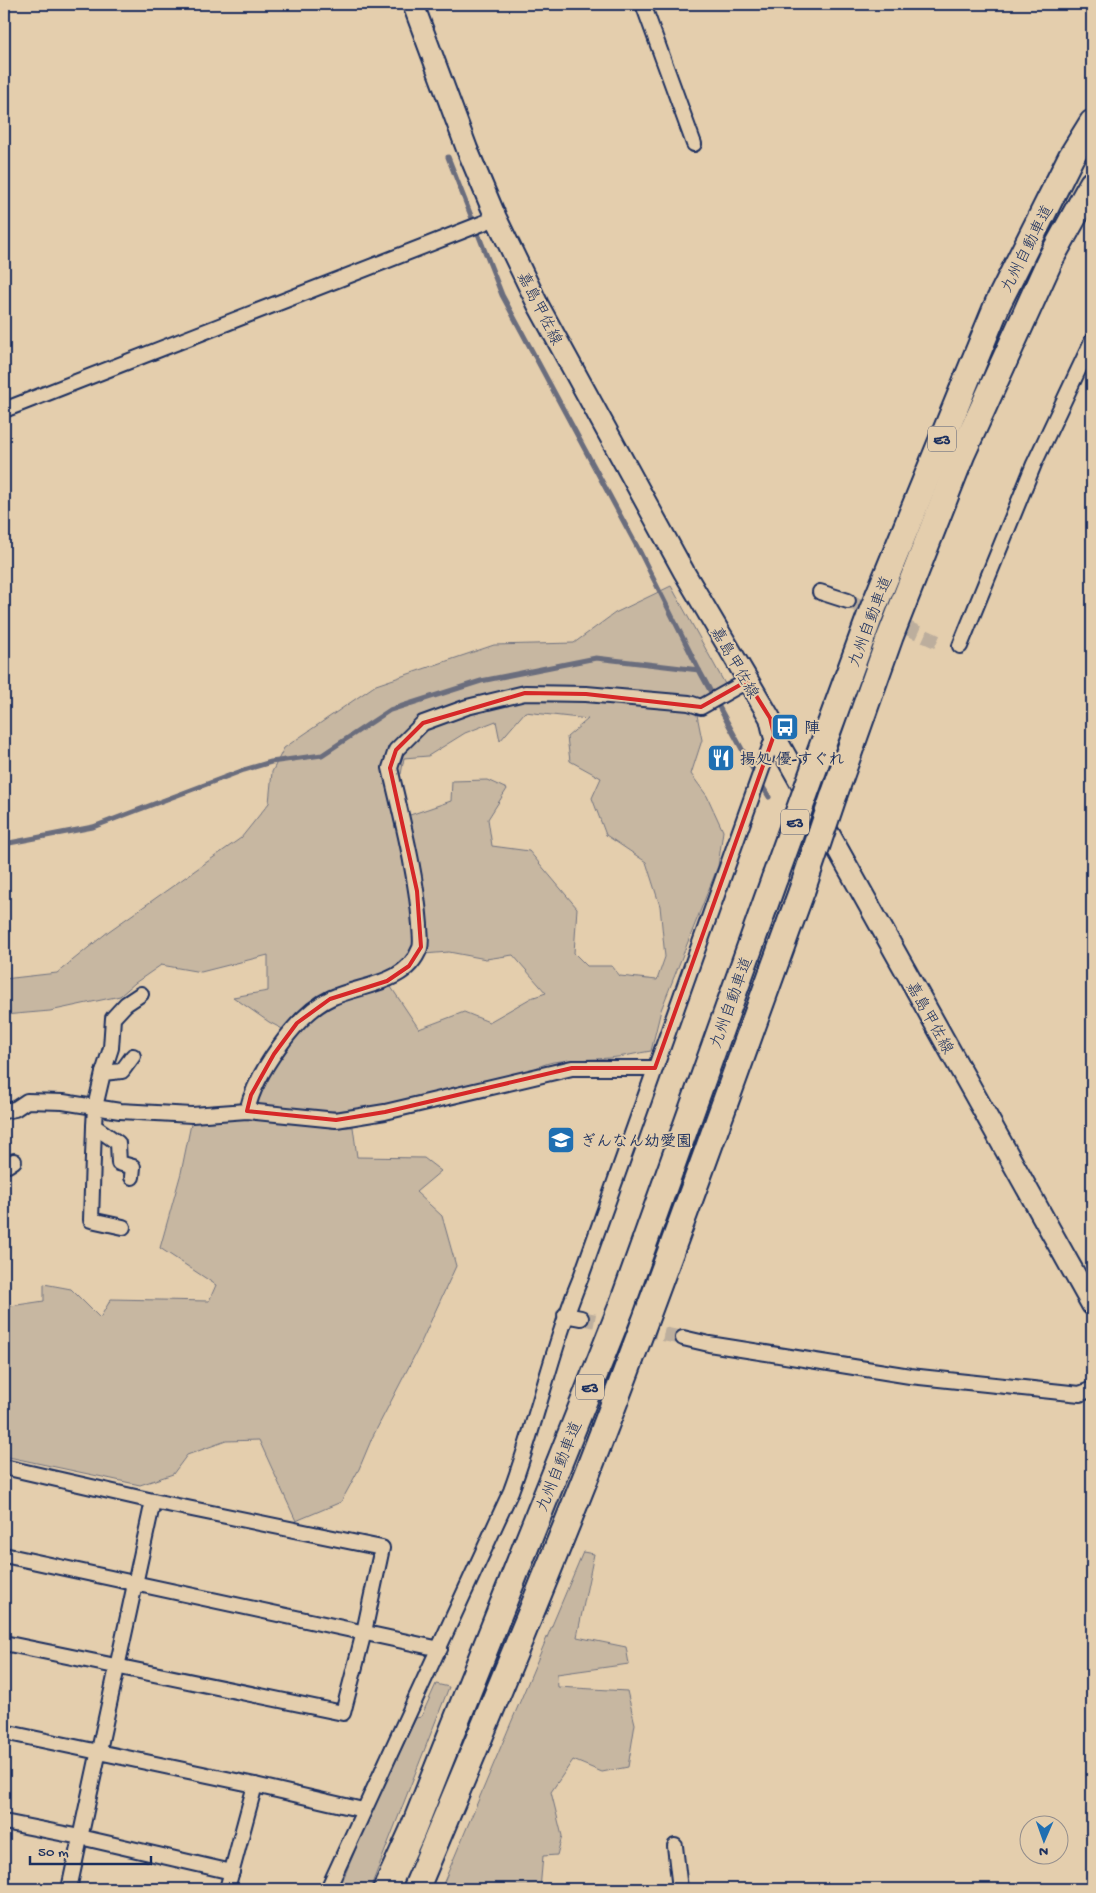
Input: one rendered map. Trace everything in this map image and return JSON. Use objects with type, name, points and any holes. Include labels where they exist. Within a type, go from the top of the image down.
[{"type":"highway","name":"九州自動車道","points":[[386,1889],[412,1832],[621,1308],[870,616],[998,303],[1071,158],[1092,123]]},
{"type":"highway","name":"九州自動車道","points":[[416,1889],[589,1467],[652,1303],[802,890],[890,637],[962,454],[1051,258],[1092,184]]},
{"type":"main road","name":"嘉島甲佐線","points":[[412,4],[467,149],[489,220],[538,305],[684,572],[740,685],[770,718],[774,736],[1092,1305]]},
{"type":"street","points":[[643,4],[694,144]]},
{"type":"street","points":[[4,410],[489,220]]},
{"type":"street","points":[[960,646],[1034,464],[1092,341]]},
{"type":"street","points":[[820,592],[848,601]]},
{"type":"street","points":[[247,1111],[255,1087],[274,1054],[297,1023],[330,999],[387,981],[409,966],[421,947],[417,891],[390,768],[396,750],[423,723],[467,707],[525,693],[586,694],[689,703],[701,707],[740,685]]},
{"type":"street","points":[[328,1889],[511,1491],[526,1452],[565,1315],[774,736]]},
{"type":"street","points":[[123,1226],[91,1220],[95,1107],[110,1048],[113,1018],[126,1004],[141,994]]},
{"type":"street","points":[[103,1074],[122,1071],[133,1056]]},
{"type":"street","points":[[4,1111],[15,1109],[27,1101],[63,1102],[120,1111],[192,1115],[247,1111],[336,1120],[385,1112],[572,1068],[655,1068]]},
{"type":"street","points":[[94,1126],[118,1143],[119,1163],[133,1167],[132,1177]]},
{"type":"street","points":[[565,1315],[581,1318]]},
{"type":"street","points":[[683,1338],[709,1344],[910,1376],[1080,1394],[1092,1389]]},
{"type":"street","points":[[4,1467],[154,1501],[382,1548],[364,1632],[343,1713],[4,1643]]},
{"type":"street","points":[[68,1889],[154,1501]]},
{"type":"street","points":[[4,1555],[440,1649]]},
{"type":"street","points":[[4,1732],[363,1810]]},
{"type":"street","points":[[227,1889],[255,1785]]},
{"type":"street","points":[[4,1822],[80,1837],[232,1872]]},
{"type":"street","points":[[675,1846],[680,1889]]},
{"type":"highlighted area","points":[[747,681],[770,718],[774,735],[655,1068],[572,1068],[385,1112],[336,1120],[247,1111],[251,1095],[274,1054],[297,1023],[330,999],[387,981],[409,966],[421,947],[417,891],[390,768],[396,750],[423,723],[525,693],[586,694],[701,707]]},
{"type":"shaded area","points":[[671,586],[725,684],[696,710],[702,740],[691,774],[707,796],[723,831],[718,866],[661,1010],[651,1051],[602,1059],[553,1062],[489,1084],[380,1106],[305,1112],[275,1110],[253,1102],[294,1035],[269,1022],[233,997],[268,991],[268,955],[201,972],[161,965],[120,996],[50,1011],[4,1015],[4,979],[57,973],[109,931],[241,838],[269,803],[272,772],[284,748],[376,685],[494,645],[574,643],[615,613]],"holes":[[[525,712],[588,719],[567,737],[570,761],[601,778],[592,798],[606,835],[646,862],[660,906],[665,957],[657,980],[620,976],[612,966],[587,966],[574,953],[577,908],[529,851],[492,846],[488,819],[507,789],[487,780],[452,781],[451,801],[410,815],[384,778],[401,774],[404,758],[428,756],[465,733],[496,721],[500,741]],[[449,952],[486,959],[513,955],[546,993],[531,998],[489,1022],[464,1012],[419,1029],[387,981],[424,954]]]},
{"type":"shaded area","points":[[240,1117],[333,1128],[353,1127],[357,1157],[424,1158],[441,1171],[416,1192],[442,1216],[456,1266],[418,1349],[341,1502],[296,1521],[259,1440],[226,1441],[187,1455],[173,1474],[140,1485],[4,1456],[4,1307],[44,1301],[44,1284],[71,1289],[100,1318],[111,1299],[209,1301],[216,1285],[160,1248],[181,1173],[192,1119]]},
{"type":"shaded area","points":[[583,1552],[594,1554],[577,1637],[626,1647],[629,1664],[557,1674],[558,1687],[627,1691],[635,1724],[628,1767],[602,1772],[573,1760],[551,1792],[562,1836],[557,1855],[543,1856],[540,1889],[441,1889]]},
{"type":"shaded area","points":[[436,1684],[449,1687],[370,1889],[339,1889],[367,1822],[416,1718],[421,1717]]},
{"type":"waterway","points":[[448,157],[502,295],[641,554],[699,670]]},
{"type":"waterway","points":[[4,844],[93,827],[244,770],[271,762],[322,755],[390,710],[481,681],[596,658],[699,670],[756,775]]},
{"type":"waterway","points":[[760,782],[769,797]]},
{"type":"tunnel","points":[[848,601],[940,643]]},
{"type":"tunnel","points":[[581,1318],[683,1338]]},
{"type":"place","name":"陣","points":[[785,727]]},
{"type":"place","name":"揚処 優-すぐれ","points":[[721,758]]},
{"type":"place","name":"ぎんなん幼愛園","points":[[561,1140]]}]
